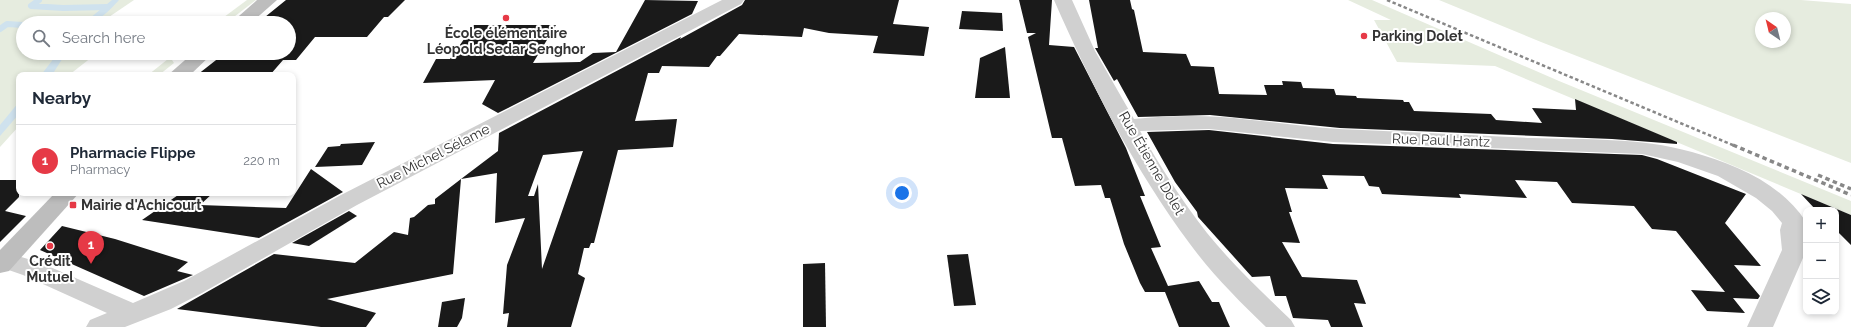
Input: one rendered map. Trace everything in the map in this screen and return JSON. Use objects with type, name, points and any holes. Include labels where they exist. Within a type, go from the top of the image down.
[{"type":"street","points":[[249,16],[268,0]]},
{"type":"street","name":"Rue Michel Sélame","points":[[99,327],[131,313],[162,302],[193,287],[349,200],[735,0]]},
{"type":"street","name":"Rue Étienne Dolet","points":[[1062,0],[1086,51],[1129,126],[1143,154],[1170,198],[1199,240],[1246,292],[1282,327]]},
{"type":"street","points":[[182,72],[196,60]]},
{"type":"street","name":"Rue Paul Hantz","points":[[1129,126],[1155,123],[1235,125],[1336,137],[1366,136],[1641,148],[1702,162],[1749,182],[1784,207],[1794,222],[1792,230],[1794,250],[1760,327]]},
{"type":"street","points":[[2,262],[65,196]]},
{"type":"street","points":[[2,262],[32,269],[131,313]]},
{"type":"shaded area","points":[[0,0],[134,0],[110,16],[16,16],[16,60],[88,60],[73,72],[16,72],[16,129],[0,147]]},
{"type":"shaded area","points":[[247,0],[256,0],[235,16],[225,16]]},
{"type":"shaded area","points":[[1348,0],[1372,0],[1559,81],[1851,201],[1851,215],[1839,210],[1839,207],[1832,207],[1495,66],[1397,62],[1374,20],[1391,20]]},
{"type":"shaded area","points":[[1439,0],[1801,0],[1851,4],[1851,163],[1541,42]]},
{"type":"shaded area","points":[[167,60],[172,60],[174,63],[163,72],[152,72]]},
{"type":"water","points":[[112,0],[119,0],[102,16],[93,16]]},
{"type":"water","points":[[53,60],[62,60],[54,72],[43,72]]},
{"type":"water","points":[[16,106],[16,117],[0,136],[0,125]]},
{"type":"building","points":[[286,0],[405,0],[388,17],[384,17],[367,37],[315,37],[296,60],[296,16],[266,16]]},
{"type":"building","points":[[645,0],[698,1],[692,14],[498,113],[482,104],[495,80],[423,83],[436,59],[450,59],[474,25],[556,25],[533,63],[580,62],[593,53],[616,52]]},
{"type":"building","points":[[745,0],[899,0],[893,24],[929,27],[924,56],[873,53],[878,36],[829,33],[804,28],[802,37],[739,34],[720,56],[717,56],[709,67],[662,66],[659,73],[648,73],[635,121],[677,119],[673,147],[618,150],[594,243],[591,243],[589,248],[584,248],[578,274],[585,278],[571,327],[507,327],[509,313],[503,314],[507,265],[525,218],[495,223],[497,173],[461,179],[498,151],[499,133],[742,5]],"holes":[[[583,151],[542,269],[538,184],[534,196],[528,196],[543,155]]]},
{"type":"building","points":[[1019,0],[1052,0],[1049,45],[1074,47],[1126,148],[1145,196],[1140,196],[1161,247],[1151,248],[1168,286],[1199,281],[1212,302],[1219,302],[1230,327],[1179,327],[1165,292],[1145,292],[1140,283],[1124,244],[1110,198],[1105,198],[1101,185],[1075,186],[1062,138],[1052,138],[1028,37],[1036,33],[1027,33]]},
{"type":"building","points":[[1089,0],[1130,0],[1132,9],[1134,10],[1143,52],[1186,54],[1191,66],[1214,67],[1219,94],[1267,95],[1264,85],[1283,85],[1282,81],[1301,82],[1303,88],[1334,89],[1336,95],[1356,96],[1357,98],[1403,100],[1404,102],[1409,102],[1414,111],[1491,114],[1496,120],[1542,123],[1532,108],[1576,110],[1575,99],[1677,142],[1677,144],[1612,139],[1340,128],[1210,115],[1138,117],[1117,79],[1114,81],[1095,48],[1098,48]]},
{"type":"building","points":[[962,11],[1002,13],[1003,31],[959,29]]},
{"type":"building","points":[[1005,47],[1010,98],[975,98],[980,58]]},
{"type":"building","points":[[216,60],[283,60],[273,72],[201,72]]},
{"type":"building","points":[[1209,130],[1333,144],[1642,155],[1657,159],[1746,194],[1725,223],[1761,266],[1734,265],[1760,296],[1758,299],[1733,298],[1745,313],[1707,311],[1691,290],[1725,292],[1676,231],[1652,229],[1634,206],[1572,203],[1557,182],[1515,180],[1527,198],[1459,194],[1461,198],[1382,194],[1379,187],[1369,186],[1364,176],[1322,175],[1328,189],[1285,188],[1292,212],[1289,212],[1300,243],[1282,242],[1302,277],[1357,280],[1366,304],[1354,303],[1363,327],[1331,327],[1328,320],[1293,318],[1286,296],[1275,296],[1270,276],[1252,277],[1198,217],[1197,212],[1175,182],[1147,132]]},
{"type":"building","points":[[375,142],[362,165],[315,167],[328,147],[340,146],[341,144]]},
{"type":"building","points":[[311,169],[343,192],[259,238],[142,220],[177,196],[210,196],[200,205],[286,208],[294,196],[296,196],[296,192]]},
{"type":"building","points":[[461,179],[453,274],[327,299],[376,313],[366,327],[321,327],[177,309],[274,254],[355,263],[394,232],[408,235],[410,218],[414,217],[428,205],[435,204],[435,199]]},
{"type":"building","points":[[0,180],[16,180],[16,196],[19,197],[5,211],[26,216],[0,242]]},
{"type":"building","points":[[1801,194],[1832,207],[1813,207]]},
{"type":"building","points":[[1839,210],[1851,215],[1851,245],[1839,233]]},
{"type":"building","points":[[349,211],[357,216],[309,246],[292,243]]},
{"type":"building","points":[[62,226],[115,239],[188,262],[177,271],[193,275],[144,296],[40,250]]},
{"type":"building","points":[[968,254],[976,305],[954,306],[947,255]]},
{"type":"building","points":[[825,263],[826,327],[803,327],[803,264]]},
{"type":"building","points":[[465,298],[462,318],[457,327],[438,327],[442,302]]},
{"type":"waterway","points":[[39,0],[31,6],[63,8],[107,7]]},
{"type":"waterway","points":[[0,29],[7,24],[16,25]]},
{"type":"railway","points":[[1387,0],[1735,146]]},
{"type":"railway","points":[[1733,145],[1851,195]]},
{"type":"railway","points":[[1818,175],[1851,189]]},
{"type":"place","name":"École élémentaire Léopold Sedar Senghor","points":[[506,18]]},
{"type":"place","name":"Parking Dolet","points":[[1364,36]]},
{"type":"place","name":"Mairie d'Achicourt","points":[[73,205]]},
{"type":"place","name":"Crédit Mutuel","points":[[50,246]]},
{"type":"place","name":"Pharmacie Flippe","points":[[91,264]]}]
